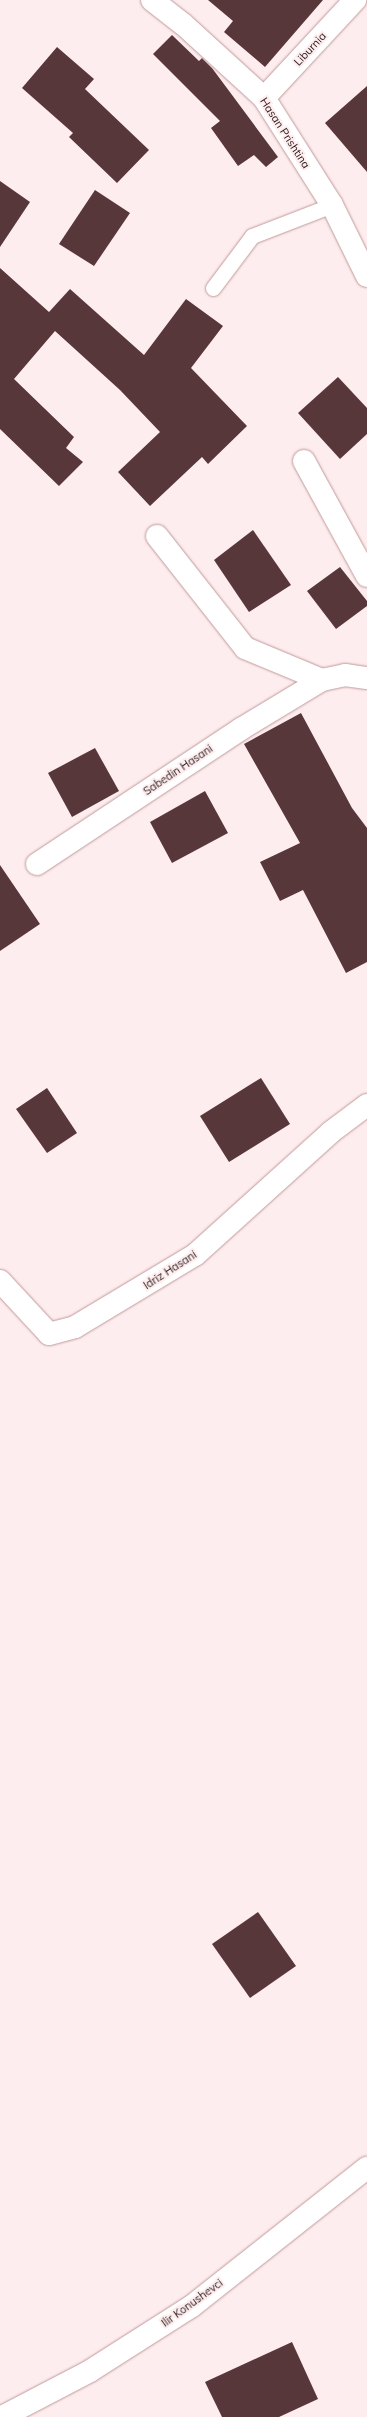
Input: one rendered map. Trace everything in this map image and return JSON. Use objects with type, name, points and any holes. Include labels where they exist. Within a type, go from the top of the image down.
[{"type":"street","name":"Hasan Prishtina","points":[[152,0],[184,24],[264,98],[332,205],[367,276]]},
{"type":"street","name":"Liburnia","points":[[264,98],[355,0]]},
{"type":"street","points":[[304,461],[367,576]]},
{"type":"street","points":[[157,536],[245,648],[322,680]]},
{"type":"street","name":"Sabedin Hasani","points":[[37,864],[241,729],[322,680],[345,675],[367,678]]},
{"type":"street","name":"Idriz Hasani","points":[[0,1281],[49,1334],[75,1327],[195,1255],[331,1132],[367,1105]]},
{"type":"street","name":"Ilir Konushevci","points":[[2,2417],[90,2371],[192,2306],[367,2168]]},
{"type":"lane","points":[[213,288],[252,236],[332,205]]},
{"type":"building","points":[[208,0],[323,0],[265,67],[224,32],[233,21]]},
{"type":"building","points":[[172,35],[199,61],[202,58],[212,68],[278,157],[266,167],[254,155],[238,166],[211,128],[220,121],[153,54]]},
{"type":"building","points":[[57,47],[94,79],[85,89],[149,150],[117,183],[69,137],[73,133],[22,88]]},
{"type":"building","points":[[367,86],[367,172],[325,123]]},
{"type":"building","points":[[0,181],[30,202],[0,247]]},
{"type":"building","points":[[95,190],[130,213],[94,266],[59,244]]},
{"type":"building","points":[[0,268],[49,312],[70,289],[144,355],[186,299],[223,326],[191,368],[247,426],[208,464],[202,457],[150,506],[118,472],[160,432],[120,390],[55,331],[14,379],[74,437],[66,448],[83,462],[59,486],[0,429]]},
{"type":"building","points":[[338,377],[367,408],[367,434],[340,459],[298,413]]},
{"type":"building","points":[[253,530],[291,585],[249,612],[214,560]]},
{"type":"building","points":[[340,567],[367,601],[367,606],[336,629],[307,591]]},
{"type":"building","points":[[301,713],[352,808],[367,828],[367,962],[346,973],[303,890],[280,901],[260,862],[300,843],[244,744]]},
{"type":"building","points":[[95,748],[119,791],[72,817],[48,773]]},
{"type":"building","points":[[205,791],[228,833],[172,863],[150,822]]},
{"type":"building","points":[[0,865],[40,924],[0,951]]},
{"type":"building","points":[[261,1078],[290,1124],[229,1162],[200,1116]]},
{"type":"building","points":[[47,1088],[77,1133],[47,1153],[16,1109]]},
{"type":"building","points":[[258,1912],[296,1966],[250,1998],[212,1944]]},
{"type":"building","points":[[292,2342],[318,2399],[279,2417],[222,2417],[205,2382]]}]
